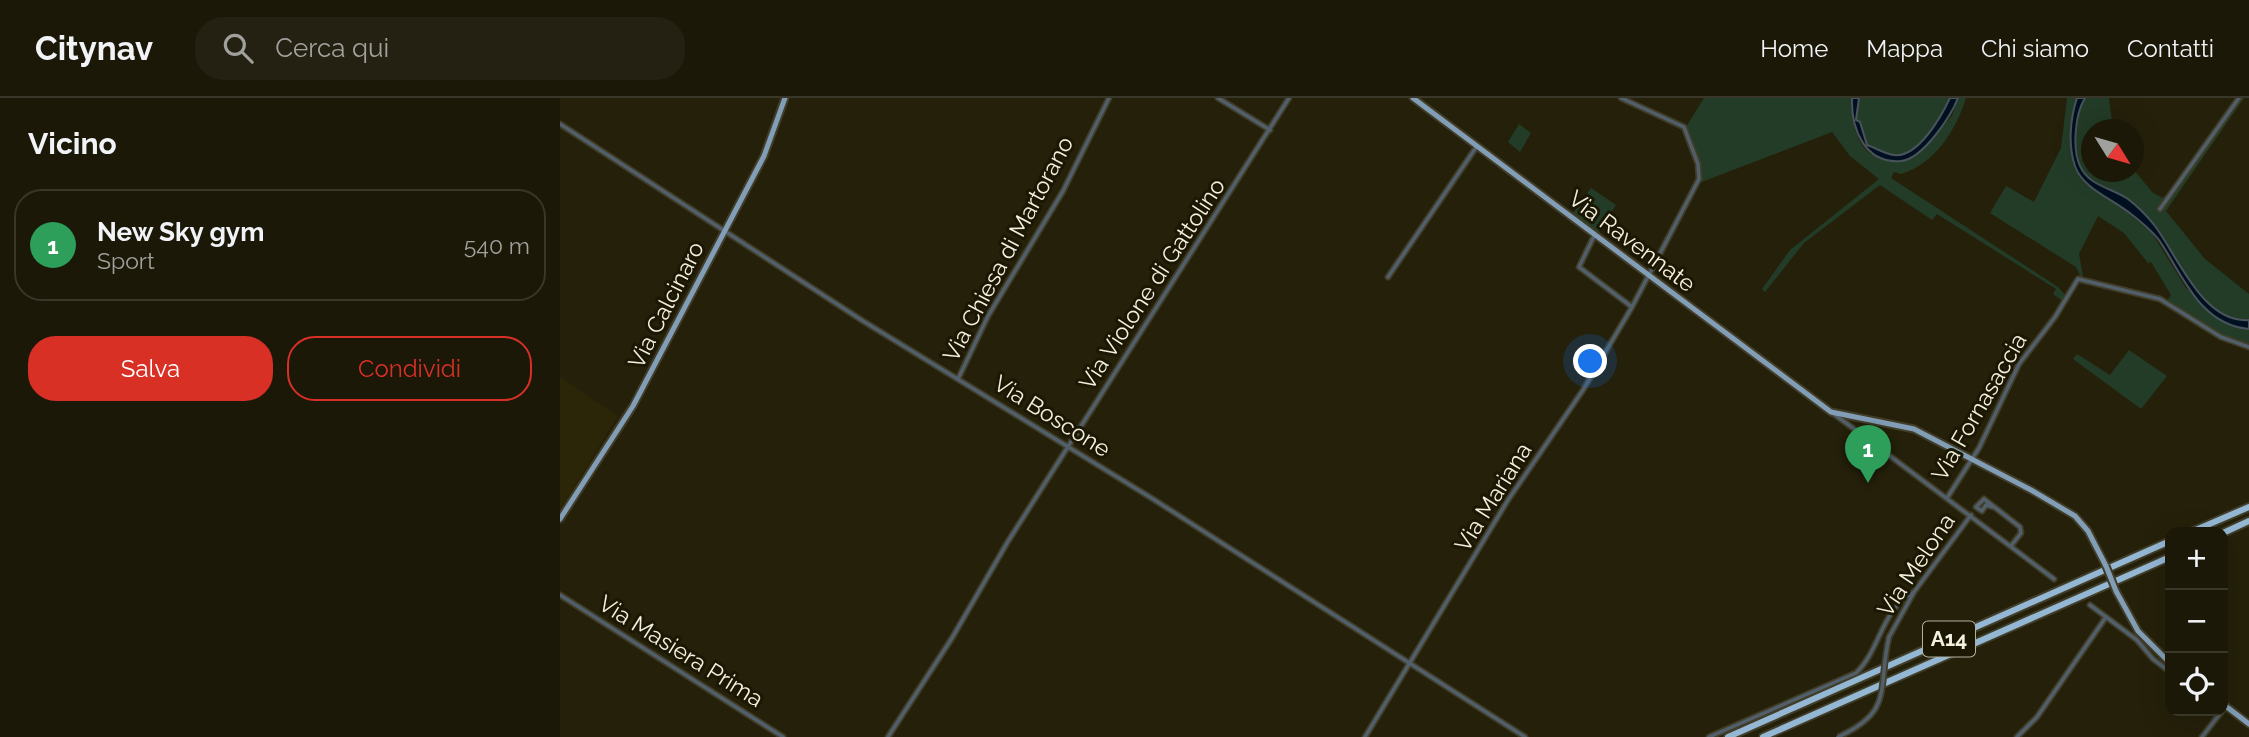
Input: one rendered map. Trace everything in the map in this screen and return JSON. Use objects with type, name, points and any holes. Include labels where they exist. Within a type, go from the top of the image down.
[{"type":"highway","points":[[2203,527],[2249,507]]},
{"type":"highway","points":[[2228,531],[2249,521]]},
{"type":"highway","name":"A14","points":[[1728,737],[2165,543]]},
{"type":"highway","name":"A14","points":[[1763,737],[2165,559]]},
{"type":"main road","name":"Via Calcinaro","points":[[560,519],[633,406],[764,156],[785,98]]},
{"type":"main road","name":"Via Ravennate","points":[[1414,98],[1831,412],[1914,429],[2075,516],[2088,531],[2138,631],[2165,658]]},
{"type":"main road","points":[[2228,710],[2249,724]]},
{"type":"street","name":"Via Chiesa di Martorano","points":[[958,379],[988,316],[1063,191],[1108,98]]},
{"type":"street","points":[[1219,98],[1270,130]]},
{"type":"street","name":"Via Violone di Gattolino","points":[[888,737],[1289,98]]},
{"type":"street","name":"Via Mariana","points":[[1366,737],[1508,500],[1583,390],[1632,307],[1699,178],[1698,164],[1684,127],[1621,98]]},
{"type":"street","points":[[2161,209],[2239,98]]},
{"type":"street","name":"Via Boscone","points":[[560,124],[724,231],[1068,449],[1217,539],[1525,737]]},
{"type":"street","points":[[1388,277],[1477,146]]},
{"type":"street","points":[[1595,234],[1579,267],[1632,307]]},
{"type":"street","name":"Via Fornasaccia","points":[[1947,498],[1973,460],[2019,364],[2078,279],[2149,295],[2172,305],[2221,337],[2249,347]]},
{"type":"street","name":"Via Ravennate","points":[[1831,412],[2054,579]]},
{"type":"street","points":[[1854,418],[1857,432]]},
{"type":"street","points":[[1993,507],[1986,505],[1982,511],[1976,507],[1984,499],[2020,527],[2021,533],[2011,546]]},
{"type":"street","name":"Via Melona","points":[[1838,737],[1859,727],[1875,711],[1881,699],[1889,637],[1914,592],[1971,515]]},
{"type":"street","points":[[1709,737],[1856,673],[1871,655],[1885,621],[1904,597],[1914,592]]},
{"type":"street","name":"Via Masiera Prima","points":[[560,595],[783,737]]},
{"type":"street","points":[[2090,606],[2137,640],[2165,668]]},
{"type":"street","points":[[2017,737],[2036,717],[2106,617]]},
{"type":"street","points":[[2211,723],[2213,716]]},
{"type":"street","points":[[2202,737],[2216,716]]},
{"type":"shaded area","points":[[560,377],[618,416],[560,510]]},
{"type":"green space","points":[[1704,98],[1852,98],[1852,114],[1859,140],[1870,153],[1886,158],[1917,154],[1952,116],[1958,98],[1966,98],[1950,133],[1934,154],[1913,169],[1901,174],[1894,172],[1891,178],[2058,287],[2066,296],[2063,301],[2053,294],[2056,289],[1937,214],[1932,220],[1880,185],[1804,243],[1765,292],[1762,289],[1790,250],[1879,179],[1850,156],[1832,132],[1699,183],[1702,170],[1686,127]]},
{"type":"green space","points":[[1859,98],[1950,98],[1928,135],[1912,150],[1894,155],[1867,145],[1856,120]]},
{"type":"green space","points":[[2067,98],[2077,98],[2071,145],[2081,182],[2108,196],[2152,233],[2186,288],[2239,328],[2249,329],[2249,346],[2226,339],[2167,301],[2171,295],[2151,262],[2148,263],[2124,233],[2098,216],[2079,254],[2083,276],[2081,278],[2076,267],[1990,213],[2006,186],[2034,202],[2061,148]]},
{"type":"green space","points":[[2085,98],[2109,98],[2112,119],[2081,119],[2081,168],[2075,141]]},
{"type":"green space","points":[[2238,98],[2244,98],[2166,211],[2205,259],[2249,294],[2249,320],[2233,318],[2218,311],[2205,300],[2182,270],[2155,226],[2128,199],[2095,182],[2144,182],[2153,193],[2163,198],[2175,185],[2230,105]]},
{"type":"green space","points":[[1519,124],[1531,133],[1520,152],[1508,142]]},
{"type":"green space","points":[[1591,188],[1616,205],[1598,233],[1573,213]]},
{"type":"green space","points":[[2129,350],[2167,376],[2141,409],[2073,359],[2077,354],[2110,375]]},
{"type":"water","points":[[1852,98],[1859,98],[1856,120],[1860,122],[1867,145],[1894,155],[1912,150],[1920,143],[1935,125],[1950,98],[1958,98],[1943,125],[1927,145],[1901,161],[1878,157],[1862,142],[1854,121]]},
{"type":"water","points":[[2077,98],[2085,98],[2079,113],[2075,141],[2081,176],[2073,158],[2073,115]]},
{"type":"water","points":[[2086,182],[2095,182],[2122,195],[2139,208],[2155,226],[2182,270],[2205,300],[2218,311],[2233,318],[2249,320],[2249,329],[2232,326],[2206,309],[2186,285],[2155,235],[2131,214]]},
{"type":"place","name":"New Sky gym","points":[[1868,483]]}]
